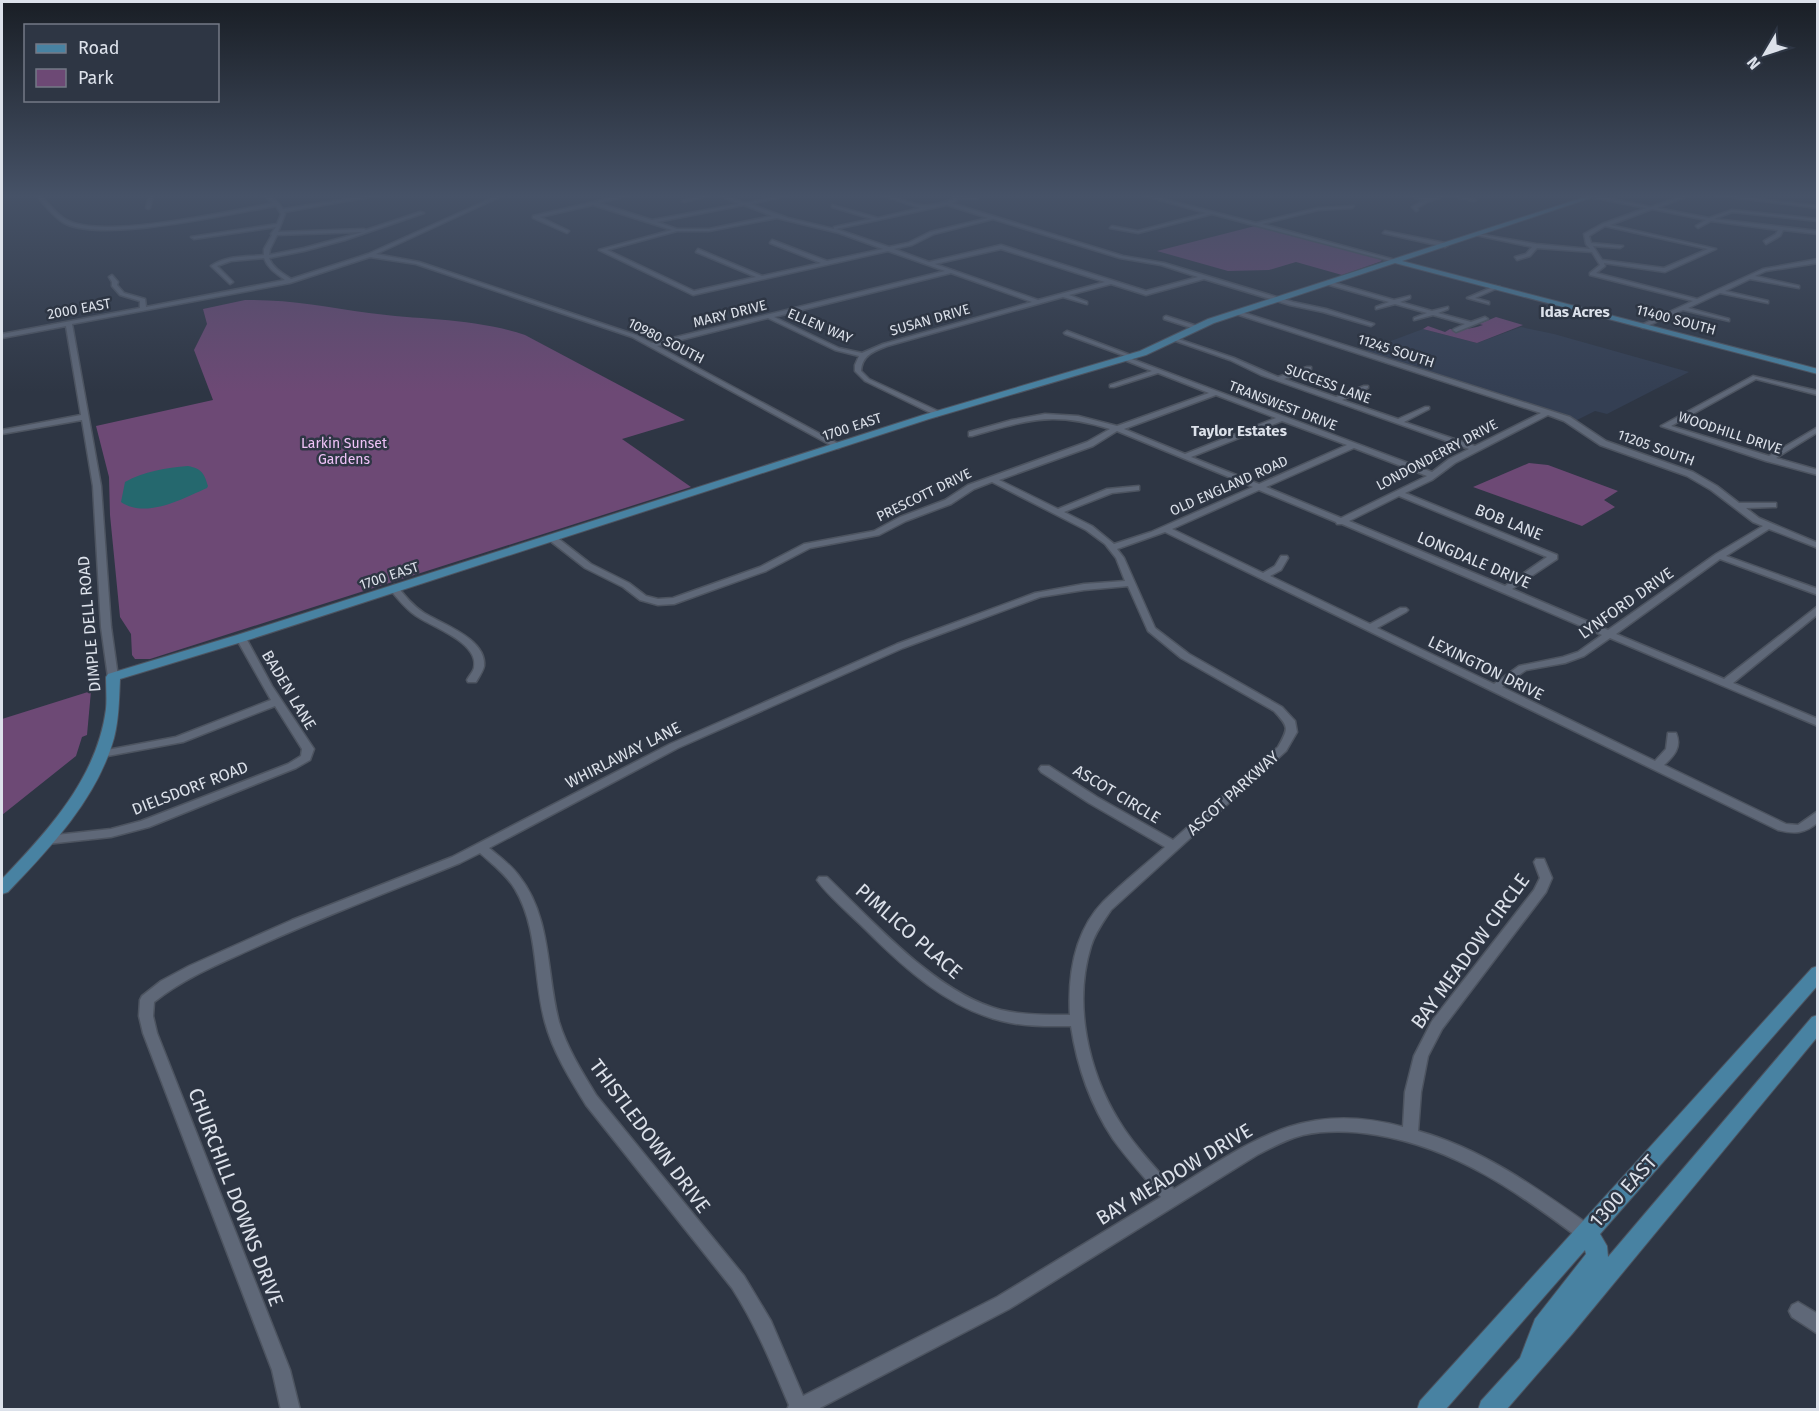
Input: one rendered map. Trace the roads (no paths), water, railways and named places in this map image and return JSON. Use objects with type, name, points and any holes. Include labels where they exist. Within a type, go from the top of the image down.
[{"type":"main road","name":"1700 EAST","points":[[112,677],[241,638],[937,414],[1127,357],[1173,339],[1195,327],[1396,261]]},
{"type":"main road","name":"11400 SOUTH","points":[[1396,261],[1815,370]]},
{"type":"main road","name":"DIMPLE DELL ROAD","points":[[2,888],[47,840],[90,781],[110,730],[113,707],[112,677]]},
{"type":"main road","name":"1300 EAST","points":[[1429,1410],[1818,973]]},
{"type":"main road","points":[[1490,1410],[1564,1326],[1818,1022]]},
{"type":"main road","points":[[1526,1367],[1543,1327],[1597,1257],[1596,1246],[1586,1233]]},
{"type":"street","points":[[229,261],[214,266],[230,282]]},
{"type":"street","points":[[268,261],[271,267],[290,281]]},
{"type":"street","name":"2000 EAST","points":[[2,336],[290,281],[352,261]]},
{"type":"street","name":"10980 SOUTH","points":[[409,261],[624,332],[653,345],[836,446]]},
{"type":"street","points":[[625,261],[693,293],[836,261]]},
{"type":"street","points":[[721,261],[762,278]]},
{"type":"street","points":[[821,261],[827,263]]},
{"type":"street","points":[[925,261],[1038,302]]},
{"type":"street","points":[[931,263],[940,261]]},
{"type":"street","points":[[1046,261],[1146,293],[1205,277]]},
{"type":"street","points":[[1144,261],[1371,324]]},
{"type":"street","points":[[1687,261],[1665,270],[1601,261],[1603,266],[1592,274],[1699,301]]},
{"type":"street","points":[[1643,326],[1770,269],[1818,261]]},
{"type":"street","points":[[1036,268],[1053,263]]},
{"type":"street","points":[[1803,265],[1818,270]]},
{"type":"street","name":"MARY DRIVE","points":[[653,345],[952,271]]},
{"type":"street","points":[[1750,277],[1797,287]]},
{"type":"street","points":[[112,278],[114,285],[122,294],[143,300],[142,306],[145,309]]},
{"type":"street","name":"SUSAN DRIVE","points":[[862,355],[885,345],[1110,282]]},
{"type":"street","points":[[1328,283],[1471,324]]},
{"type":"street","points":[[1487,303],[1470,298],[1497,287]]},
{"type":"street","points":[[1342,297],[1368,288]]},
{"type":"street","points":[[1719,291],[1766,302]]},
{"type":"street","points":[[1062,295],[1085,303]]},
{"type":"street","points":[[1378,308],[1408,297]]},
{"type":"street","points":[[1416,319],[1446,308]]},
{"type":"street","points":[[1682,308],[1727,320]]},
{"type":"street","name":"11245 SOUTH","points":[[1238,313],[1548,412]]},
{"type":"street","name":"ELLEN WAY","points":[[768,316],[837,349],[862,355]]},
{"type":"street","points":[[1166,318],[1195,327]]},
{"type":"street","points":[[1456,330],[1485,319]]},
{"type":"street","name":"DIMPLE DELL ROAD","points":[[69,323],[97,486],[106,627],[112,677]]},
{"type":"street","name":"TRANSWEST DRIVE","points":[[1067,333],[1215,393],[1432,475]]},
{"type":"street","name":"SUCCESS LANE","points":[[1173,339],[1475,449]]},
{"type":"street","points":[[862,355],[858,361],[858,371],[867,380],[937,414]]},
{"type":"street","points":[[1279,379],[1309,368]]},
{"type":"street","points":[[1112,386],[1159,371]]},
{"type":"street","name":"WOODHILL DRIVE","points":[[1818,393],[1755,377],[1665,426],[1818,473]]},
{"type":"street","points":[[1336,400],[1366,387]]},
{"type":"street","name":"PRESCOTT DRIVE","points":[[552,538],[579,560],[626,585],[643,598],[666,602],[763,569],[807,546],[876,533],[903,519],[948,502],[964,490],[1090,444],[1118,429],[1215,393]]},
{"type":"street","points":[[1398,422],[1428,408]]},
{"type":"street","name":"LONDONDERRY DRIVE","points":[[1340,522],[1548,412]]},
{"type":"street","name":"11205 SOUTH","points":[[1548,412],[1574,423],[1597,440],[1690,474],[1768,526],[1818,546]]},
{"type":"street","name":"LONGDALE DRIVE","points":[[972,434],[1021,418],[1045,414],[1080,417],[1118,429],[1818,723]]},
{"type":"street","points":[[2,432],[84,417]]},
{"type":"street","points":[[1186,456],[1282,418]]},
{"type":"street","points":[[1769,459],[1817,429]]},
{"type":"street","name":"OLD ENGLAND ROAD","points":[[1114,547],[1165,529],[1354,445]]},
{"type":"street","points":[[1617,456],[1625,451]]},
{"type":"street","name":"ASCOT PARKWAY","points":[[992,479],[1089,528],[1114,547],[1145,620],[1160,639],[1185,656],[1269,703],[1291,723],[1292,732],[1282,749],[1120,892],[1106,907],[1092,927],[1083,949],[1078,972],[1079,1021],[1083,1056],[1095,1092],[1114,1128],[1172,1198]]},
{"type":"street","points":[[1058,512],[1110,491],[1136,488]]},
{"type":"street","name":"BOB LANE","points":[[1398,493],[1554,557],[1505,590]]},
{"type":"street","points":[[1736,506],[1773,505]]},
{"type":"street","name":"LYNFORD DRIVE","points":[[1494,688],[1523,668],[1574,657],[1719,556],[1768,526]]},
{"type":"street","name":"LEXINGTON DRIVE","points":[[1165,529],[1766,819],[1796,831],[1801,830],[1818,814]]},
{"type":"street","points":[[1719,556],[1818,592]]},
{"type":"street","points":[[1263,576],[1278,568],[1284,558]]},
{"type":"street","name":"WHIRLAWAY LANE","points":[[147,1000],[166,985],[194,970],[297,923],[422,875],[482,848],[656,754],[911,642],[1038,595],[1084,587],[1130,584]]},
{"type":"street","points":[[394,588],[420,615],[463,638],[474,649],[482,662],[480,670],[472,680]]},
{"type":"street","points":[[1725,684],[1818,609]]},
{"type":"street","points":[[1370,628],[1403,610]]},
{"type":"street","name":"BADEN LANE","points":[[241,638],[277,702],[308,749],[306,758]]},
{"type":"street","points":[[102,754],[179,740],[277,702]]},
{"type":"street","points":[[1656,766],[1671,752],[1674,744],[1672,735]]},
{"type":"street","name":"DIELSDORF ROAD","points":[[47,840],[111,833],[145,825],[292,766],[306,758]]},
{"type":"street","name":"ASCOT CIRCLE","points":[[1046,768],[1093,800],[1173,846]]},
{"type":"street","name":"THISTLEDOWN DRIVE","points":[[482,848],[508,872],[523,890],[532,911],[550,1012],[559,1042],[573,1072],[591,1100],[738,1282],[767,1329],[797,1409]]},
{"type":"street","name":"BAY MEADOW CIRCLE","points":[[1410,1134],[1413,1092],[1421,1056],[1437,1025],[1540,892],[1546,878],[1540,862]]},
{"type":"street","name":"PIMLICO PLACE","points":[[823,880],[935,985],[962,1001],[993,1014],[1026,1019],[1079,1021]]},
{"type":"street","name":"CHURCHILL DOWNS DRIVE","points":[[147,1000],[146,1016],[150,1033],[281,1370],[291,1410]]},
{"type":"street","name":"BAY MEADOW DRIVE","points":[[797,1409],[1004,1303],[1251,1150],[1280,1136],[1304,1129],[1353,1126],[1410,1134],[1442,1144],[1507,1177],[1586,1233]]},
{"type":"street","points":[[1798,1311],[1818,1325]]},
{"type":"district","name":"Idas Acres","points":[[1575,312]]},
{"type":"district","name":"Taylor Estates","points":[[1239,431]]},
{"type":"park label","name":"Larkin Sunset Gardens","points":[[344,451]]}]
